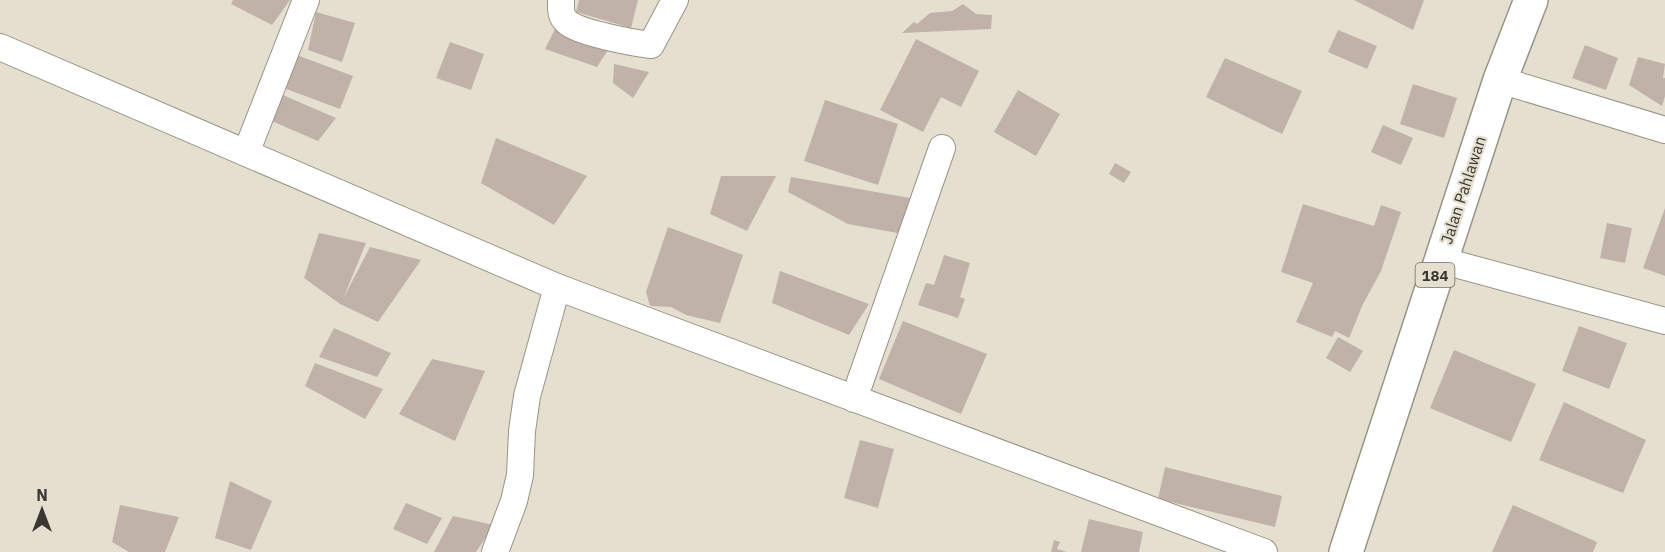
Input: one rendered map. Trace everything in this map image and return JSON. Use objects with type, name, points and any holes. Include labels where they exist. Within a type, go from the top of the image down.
[{"type":"main road","name":"Jalan Pahlawan","points":[[1346,552],[1500,80],[1531,0]]},
{"type":"street","points":[[246,153],[306,0]]},
{"type":"street","points":[[561,0],[561,13],[568,24],[621,41],[651,45],[675,0]]},
{"type":"street","points":[[0,47],[557,287],[1264,552]]},
{"type":"street","points":[[1500,80],[1665,130]]},
{"type":"street","points":[[854,399],[942,148]]},
{"type":"street","points":[[1440,260],[1665,321]]},
{"type":"street","points":[[495,552],[514,501],[520,475],[522,431],[527,396],[557,287]]},
{"type":"building","points":[[233,0],[290,0],[272,25],[231,4]]},
{"type":"building","points":[[579,0],[638,0],[631,28],[576,12]]},
{"type":"building","points":[[1354,0],[1424,0],[1413,30]]},
{"type":"building","points":[[963,4],[976,14],[992,15],[991,29],[902,33],[914,22],[917,24],[930,13],[952,11]]},
{"type":"building","points":[[316,12],[355,23],[342,62],[308,50]]},
{"type":"building","points":[[557,25],[610,47],[597,67],[545,49]]},
{"type":"building","points":[[1338,30],[1377,46],[1367,69],[1328,52]]},
{"type":"building","points":[[916,39],[979,71],[961,107],[941,97],[923,132],[880,110]]},
{"type":"building","points":[[450,42],[484,54],[471,90],[436,78]]},
{"type":"building","points":[[1585,45],[1618,58],[1606,90],[1572,78]]},
{"type":"building","points":[[294,54],[353,76],[340,109],[281,87]]},
{"type":"building","points":[[1638,57],[1665,64],[1663,78],[1665,78],[1665,96],[1662,106],[1629,85]]},
{"type":"building","points":[[1225,58],[1302,91],[1282,134],[1206,97]]},
{"type":"building","points":[[614,64],[649,72],[633,98],[613,83]]},
{"type":"building","points":[[1413,84],[1457,98],[1444,138],[1400,124]]},
{"type":"building","points":[[1018,90],[1060,114],[1036,156],[994,132]]},
{"type":"building","points":[[276,92],[336,118],[318,141],[267,119]]},
{"type":"building","points":[[825,100],[898,124],[878,185],[804,161]]},
{"type":"building","points":[[1383,125],[1413,138],[1401,165],[1371,152]]},
{"type":"building","points":[[496,138],[587,176],[554,225],[481,183]]},
{"type":"building","points":[[1115,163],[1131,172],[1124,183],[1109,174]]},
{"type":"building","points":[[721,176],[776,176],[747,231],[710,214]]},
{"type":"building","points":[[791,177],[910,198],[903,234],[848,224],[788,192]]},
{"type":"building","points":[[1303,204],[1374,226],[1381,205],[1401,212],[1381,271],[1363,304],[1349,338],[1335,331],[1332,337],[1296,322],[1313,283],[1281,272]]},
{"type":"building","points":[[1665,208],[1665,276],[1643,268]]},
{"type":"building","points":[[1607,223],[1632,228],[1625,263],[1600,258]]},
{"type":"building","points":[[668,227],[743,255],[720,323],[686,315],[671,307],[650,306],[646,292]]},
{"type":"building","points":[[319,233],[366,243],[343,299],[370,247],[421,260],[378,322],[340,304],[304,278]]},
{"type":"building","points":[[944,255],[970,263],[960,297],[965,299],[958,318],[918,305],[926,283],[934,285]]},
{"type":"building","points":[[780,271],[869,304],[849,335],[772,303]]},
{"type":"building","points":[[903,321],[987,354],[961,414],[879,379]]},
{"type":"building","points":[[1579,326],[1627,343],[1609,389],[1562,371]]},
{"type":"building","points":[[334,328],[391,353],[377,377],[319,357]]},
{"type":"building","points":[[1338,337],[1363,351],[1350,372],[1326,358]]},
{"type":"building","points":[[1454,350],[1536,384],[1511,442],[1430,408]]},
{"type":"building","points":[[432,359],[485,371],[455,441],[399,414]]},
{"type":"building","points":[[315,363],[383,389],[365,419],[305,386]]},
{"type":"building","points":[[1564,402],[1646,440],[1623,493],[1539,460]]},
{"type":"building","points":[[860,440],[894,449],[878,508],[844,498]]},
{"type":"building","points":[[1165,467],[1282,496],[1275,527],[1158,499]]},
{"type":"building","points":[[230,481],[272,501],[251,550],[215,538]]},
{"type":"building","points":[[406,503],[442,518],[427,544],[393,529]]},
{"type":"building","points":[[120,505],[179,517],[165,552],[129,552],[112,542]]},
{"type":"building","points":[[1513,505],[1597,542],[1593,552],[1492,552]]},
{"type":"building","points":[[453,516],[494,525],[476,552],[434,552]]},
{"type":"building","points":[[1089,519],[1143,532],[1139,552],[1081,552]]},
{"type":"building","points":[[1054,540],[1060,542],[1057,549],[1067,552],[1051,552]]}]
